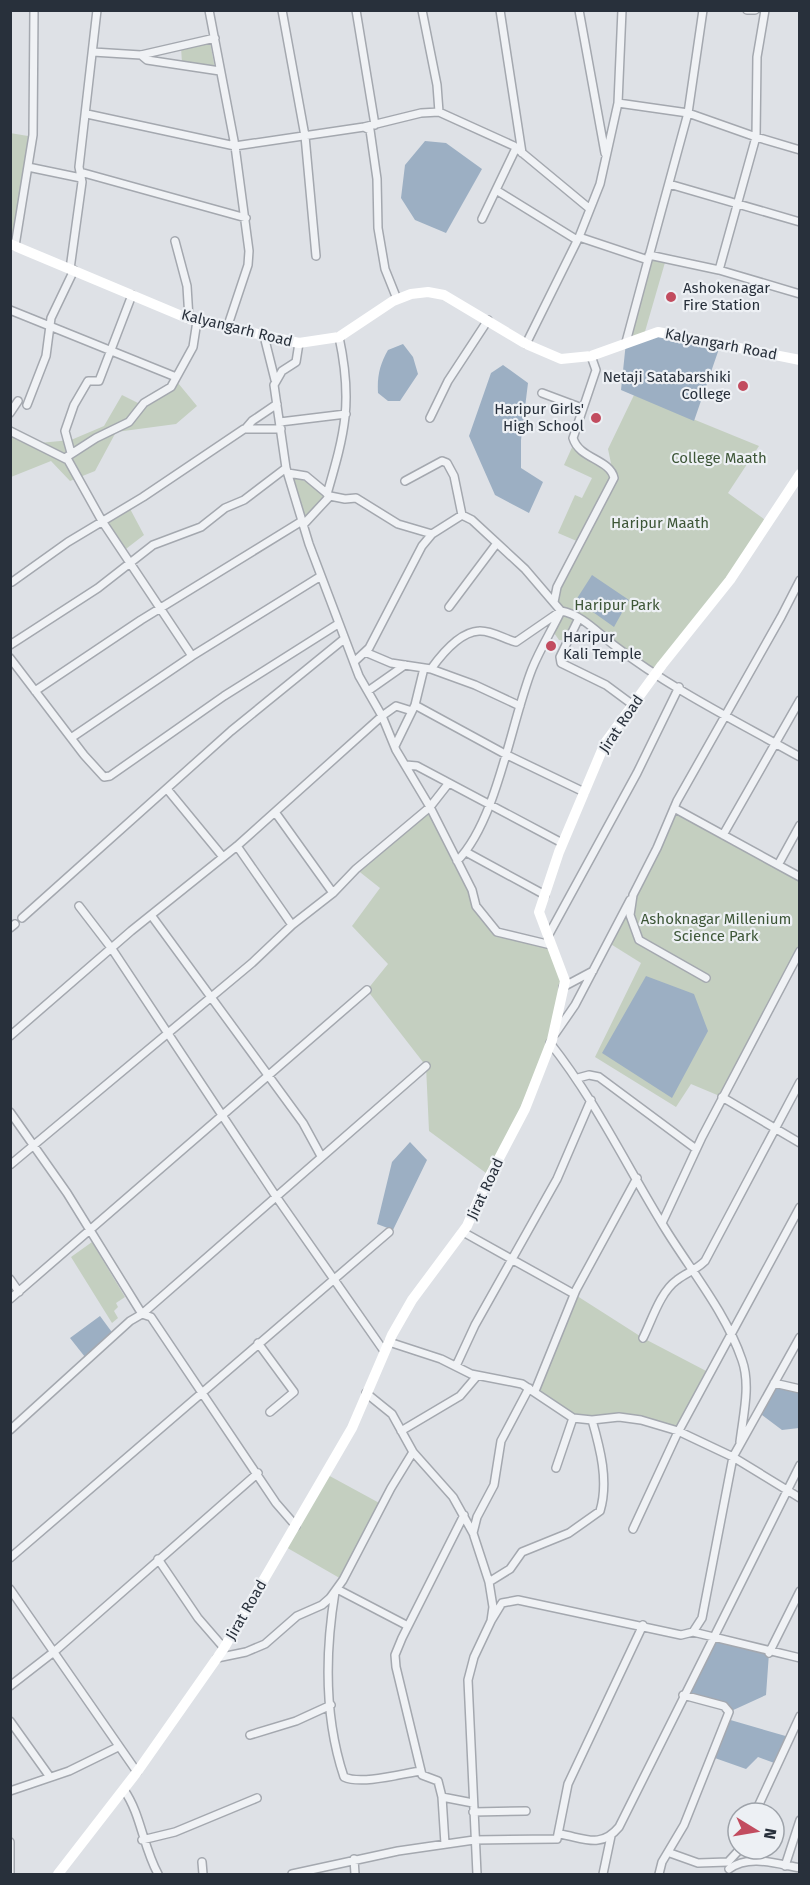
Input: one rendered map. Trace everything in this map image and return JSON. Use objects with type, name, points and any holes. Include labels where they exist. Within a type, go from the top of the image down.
[{"type":"main road","name":"Kalyangarh Road","points":[[13,245],[193,320],[298,343],[339,337],[397,299],[428,292],[444,295],[526,344],[561,358],[591,356],[658,332],[800,360]]},
{"type":"main road","name":"Jirat Road","points":[[58,1875],[124,1790],[224,1648],[352,1428],[387,1347],[412,1300],[463,1232],[525,1109],[551,1040],[565,981],[539,912],[562,843],[605,743],[729,580],[800,474]]},
{"type":"street","points":[[13,245],[28,167],[34,119],[34,10]]},
{"type":"street","points":[[27,405],[45,356],[50,325],[72,270],[97,10]]},
{"type":"street","points":[[209,10],[246,218],[248,265],[227,328]]},
{"type":"street","points":[[282,10],[305,136],[316,255]]},
{"type":"street","points":[[356,10],[375,125]]},
{"type":"street","points":[[422,10],[437,85],[439,111]]},
{"type":"street","points":[[482,219],[519,151],[500,10]]},
{"type":"street","points":[[579,10],[606,157]]},
{"type":"street","points":[[526,344],[578,238],[590,209],[606,157],[618,103],[622,10]]},
{"type":"street","points":[[626,342],[688,113],[703,10]]},
{"type":"street","points":[[747,10],[755,10]]},
{"type":"street","points":[[719,270],[756,137],[757,57],[765,10]]},
{"type":"street","points":[[93,52],[141,55],[215,38]]},
{"type":"street","points":[[141,55],[147,60],[220,71]]},
{"type":"street","points":[[618,103],[688,113],[800,150]]},
{"type":"street","points":[[87,114],[235,146],[364,127],[439,111],[519,151],[590,209]]},
{"type":"street","points":[[364,127],[370,130],[377,179],[378,228],[385,269],[397,299]]},
{"type":"street","points":[[28,167],[81,175],[246,218]]},
{"type":"street","points":[[669,184],[738,206],[800,222]]},
{"type":"street","points":[[496,190],[578,238],[649,258],[719,270],[800,294]]},
{"type":"street","points":[[68,456],[129,422],[144,403],[171,387],[193,347],[193,320],[175,241]]},
{"type":"street","points":[[132,295],[99,381],[88,381],[74,405],[65,431],[68,460],[102,520],[192,656]]},
{"type":"street","points":[[10,310],[176,377]]},
{"type":"street","points":[[430,418],[448,381],[488,320]]},
{"type":"street","points":[[264,336],[274,380],[287,471],[302,523],[338,624],[395,746],[430,807],[472,890],[476,906],[497,932],[549,941],[679,687]]},
{"type":"street","points":[[35,691],[160,609],[302,523],[328,495],[346,414],[347,374],[339,337]]},
{"type":"street","points":[[274,380],[282,371],[296,362],[298,343]]},
{"type":"street","points":[[554,602],[557,586],[614,478],[611,471],[582,452],[574,443],[573,432],[596,370],[591,356]]},
{"type":"street","points":[[542,393],[582,408]]},
{"type":"street","points":[[10,413],[18,401]]},
{"type":"street","points":[[12,582],[102,520],[143,497],[246,428],[252,421],[277,404]]},
{"type":"street","points":[[246,428],[281,425],[346,414]]},
{"type":"street","points":[[10,431],[68,456]]},
{"type":"street","points":[[405,482],[442,461],[447,463],[454,476],[462,514],[497,543],[561,611],[579,618],[625,654],[800,758]]},
{"type":"street","points":[[10,645],[131,564],[153,545],[201,527],[225,508],[244,500],[287,471],[306,476],[328,495],[345,499],[356,498],[398,524],[432,534]]},
{"type":"street","points":[[354,662],[365,652],[422,546],[432,534],[462,514]]},
{"type":"street","points":[[449,608],[497,543]]},
{"type":"street","points":[[71,738],[192,656],[321,576]]},
{"type":"street","points":[[739,1447],[746,1377],[742,1360],[731,1335],[662,1223],[578,1078],[551,1040],[570,1015],[595,970],[674,808],[800,580]]},
{"type":"street","points":[[395,746],[414,708],[428,669],[461,637],[481,631],[516,642],[561,611]]},
{"type":"street","points":[[457,861],[466,852],[488,806],[532,668],[561,611]]},
{"type":"street","points":[[579,618],[560,657],[561,663],[606,685],[633,705]]},
{"type":"street","points":[[10,658],[100,775],[110,776],[224,696],[338,624]]},
{"type":"street","points":[[22,918],[231,731],[344,639]]},
{"type":"street","points":[[365,652],[391,663],[428,669],[475,685],[520,706]]},
{"type":"street","points":[[368,691],[405,665]]},
{"type":"street","points":[[723,835],[800,700]]},
{"type":"street","points":[[10,1036],[151,915],[223,858],[396,706],[414,708],[584,792]]},
{"type":"street","points":[[406,765],[417,766],[488,806],[562,843]]},
{"type":"street","points":[[10,1165],[252,963],[292,925],[430,807],[448,784]]},
{"type":"street","points":[[167,789],[223,858]]},
{"type":"street","points":[[674,808],[800,877]]},
{"type":"street","points":[[275,812],[333,892]]},
{"type":"street","points":[[778,865],[800,825]]},
{"type":"street","points":[[237,846],[292,925]]},
{"type":"street","points":[[466,852],[545,895]]},
{"type":"street","points":[[633,895],[630,915],[639,940],[706,978]]},
{"type":"street","points":[[79,906],[112,949],[169,1032],[275,1195],[387,1347],[431,1355],[477,1376],[510,1381],[532,1389],[573,1418],[592,1420],[619,1417],[649,1422],[678,1431],[733,1457],[800,1498]]},
{"type":"street","points":[[151,915],[303,1123],[321,1156]]},
{"type":"street","points":[[662,1223],[722,1097],[800,951]]},
{"type":"street","points":[[563,987],[595,970]]},
{"type":"street","points":[[10,1299],[367,990]]},
{"type":"street","points":[[10,1430],[130,1321],[142,1314],[275,1195],[426,1066]]},
{"type":"street","points":[[578,1078],[599,1077],[696,1149]]},
{"type":"street","points":[[643,1338],[671,1285],[678,1278],[694,1272],[712,1249],[800,1082]]},
{"type":"street","points":[[722,1097],[800,1143]]},
{"type":"street","points":[[456,1366],[475,1325],[556,1179],[591,1100]]},
{"type":"street","points":[[10,1112],[90,1230],[142,1314],[151,1317],[276,1503],[296,1526]]},
{"type":"street","points":[[473,1533],[477,1517],[494,1485],[501,1441],[532,1389],[574,1294],[637,1178]]},
{"type":"street","points":[[633,1529],[678,1431],[800,1207]]},
{"type":"street","points":[[10,1558],[389,1232]]},
{"type":"street","points":[[463,1232],[574,1294]]},
{"type":"street","points":[[10,1279],[19,1292]]},
{"type":"street","points":[[693,1632],[702,1618],[733,1457],[800,1337]]},
{"type":"street","points":[[258,1343],[294,1392],[270,1412]]},
{"type":"street","points":[[401,1431],[460,1396],[477,1376]]},
{"type":"street","points":[[774,1383],[800,1389]]},
{"type":"street","points":[[366,1393],[386,1407],[413,1452],[453,1497],[464,1515],[473,1533],[489,1582],[492,1607],[490,1621]]},
{"type":"street","points":[[556,1468],[573,1418]]},
{"type":"street","points":[[489,1582],[510,1569],[522,1552],[569,1533],[600,1510],[604,1495],[603,1469],[592,1420]]},
{"type":"street","points":[[217,1658],[246,1652],[265,1644],[297,1616],[322,1605],[336,1590],[413,1452]]},
{"type":"street","points":[[603,1875],[611,1836],[628,1810],[683,1695],[800,1465]]},
{"type":"street","points":[[10,1686],[55,1651],[258,1473]]},
{"type":"street","points":[[445,1844],[442,1797],[438,1781],[426,1777],[420,1771],[395,1660],[408,1626],[464,1515]]},
{"type":"street","points":[[158,1559],[198,1618],[224,1648]]},
{"type":"street","points":[[10,1589],[137,1772]]},
{"type":"street","points":[[336,1590],[408,1626]]},
{"type":"street","points":[[336,1590],[326,1660],[331,1705],[344,1777],[351,1779],[385,1777],[420,1771]]},
{"type":"street","points":[[769,1653],[800,1592]]},
{"type":"street","points":[[477,1875],[468,1680],[474,1658],[490,1621],[502,1602],[518,1600],[681,1635],[693,1632],[769,1653],[800,1658]]},
{"type":"street","points":[[292,1875],[354,1860],[474,1840],[547,1841],[557,1839],[568,1784],[643,1625]]},
{"type":"street","points":[[659,1875],[663,1862],[670,1853],[700,1787],[729,1712],[724,1706],[683,1695]]},
{"type":"street","points":[[250,1735],[296,1721],[331,1705]]},
{"type":"street","points":[[761,1801],[800,1716]]},
{"type":"street","points":[[10,1721],[50,1777]]},
{"type":"street","points":[[10,1791],[50,1777],[118,1747]]},
{"type":"street","points":[[124,1790],[133,1803],[142,1840],[158,1875]]},
{"type":"street","points":[[142,1840],[175,1832],[257,1797]]},
{"type":"street","points":[[442,1797],[473,1803]]},
{"type":"street","points":[[473,1812],[526,1811]]},
{"type":"street","points":[[785,1866],[800,1820]]},
{"type":"street","points":[[560,1833],[598,1841],[611,1836]]},
{"type":"street","points":[[10,1842],[10,1873]]},
{"type":"street","points":[[670,1853],[698,1863],[729,1868],[736,1863],[752,1860],[800,1868]]},
{"type":"street","points":[[354,1860],[355,1875]]},
{"type":"street","points":[[202,1862],[203,1875]]},
{"type":"green space","points":[[210,42],[215,69],[182,63],[181,47]]},
{"type":"green space","points":[[10,133],[28,136],[18,235],[11,234]]},
{"type":"green space","points":[[649,255],[666,259],[644,335],[626,342]]},
{"type":"green space","points":[[178,383],[197,406],[176,424],[116,432],[95,471],[70,481],[51,461],[11,477],[11,426],[39,443],[71,440],[104,426],[122,395],[138,403],[155,391]]},
{"type":"green space","points":[[634,395],[759,446],[728,493],[768,522],[656,673],[579,618],[567,641],[559,640],[552,630],[561,611],[554,602],[579,542],[558,533],[575,495],[582,498],[592,478],[564,465],[574,443],[613,473],[608,449]]},
{"type":"green space","points":[[297,478],[312,484],[327,499],[303,523],[290,479]]},
{"type":"green space","points":[[128,505],[144,535],[122,552],[102,521]]},
{"type":"green space","points":[[430,807],[476,906],[497,931],[551,945],[565,981],[552,1036],[490,1176],[429,1131],[426,1066],[367,990],[388,964],[352,926],[380,888],[356,869]]},
{"type":"green space","name":"Ashoknagar Millenium Science Park","points":[[674,808],[799,877],[799,951],[722,1097],[691,1084],[676,1107],[595,1057],[641,963],[609,943]]},
{"type":"green space","points":[[92,1242],[125,1297],[116,1303],[118,1307],[114,1311],[118,1318],[112,1323],[71,1257]]},
{"type":"green space","points":[[574,1294],[643,1338],[710,1373],[678,1431],[641,1420],[573,1418],[535,1391]]},
{"type":"green space","points":[[326,1474],[383,1505],[343,1580],[284,1546]]},
{"type":"water","points":[[425,141],[446,143],[482,169],[446,233],[415,220],[401,198],[405,165]]},
{"type":"water","points":[[644,335],[721,343],[694,421],[621,390],[626,342]]},
{"type":"water","points":[[403,344],[413,357],[418,374],[400,401],[388,401],[378,393],[380,370],[388,350]]},
{"type":"water","points":[[503,365],[528,383],[521,440],[521,468],[543,482],[529,513],[495,495],[469,436],[491,373]]},
{"type":"water","points":[[592,575],[629,600],[614,627],[576,600]]},
{"type":"water","points":[[646,976],[694,994],[708,1031],[672,1098],[602,1053]]},
{"type":"water","points":[[410,1142],[427,1160],[393,1230],[377,1224],[392,1162]]},
{"type":"water","points":[[100,1316],[114,1335],[85,1357],[70,1338]]},
{"type":"water","points":[[774,1383],[799,1389],[799,1428],[782,1430],[758,1412]]},
{"type":"water","points":[[713,1638],[769,1653],[766,1695],[729,1712],[728,1709],[683,1695]]},
{"type":"water","points":[[727,1719],[789,1737],[777,1764],[758,1757],[746,1769],[712,1757]]},
{"type":"place","name":"Ashokenagar Fire Station","points":[[671,297]]},
{"type":"place","name":"Netaji Satabarshiki College","points":[[743,386]]},
{"type":"place","name":"Haripur Girls' High School","points":[[596,418]]},
{"type":"place","name":"Haripur Kali Temple","points":[[551,646]]},
{"type":"park label","name":"College Maath","points":[[719,458]]},
{"type":"park label","name":"Haripur Maath","points":[[660,523]]},
{"type":"park label","name":"Haripur Park","points":[[617,605]]}]
